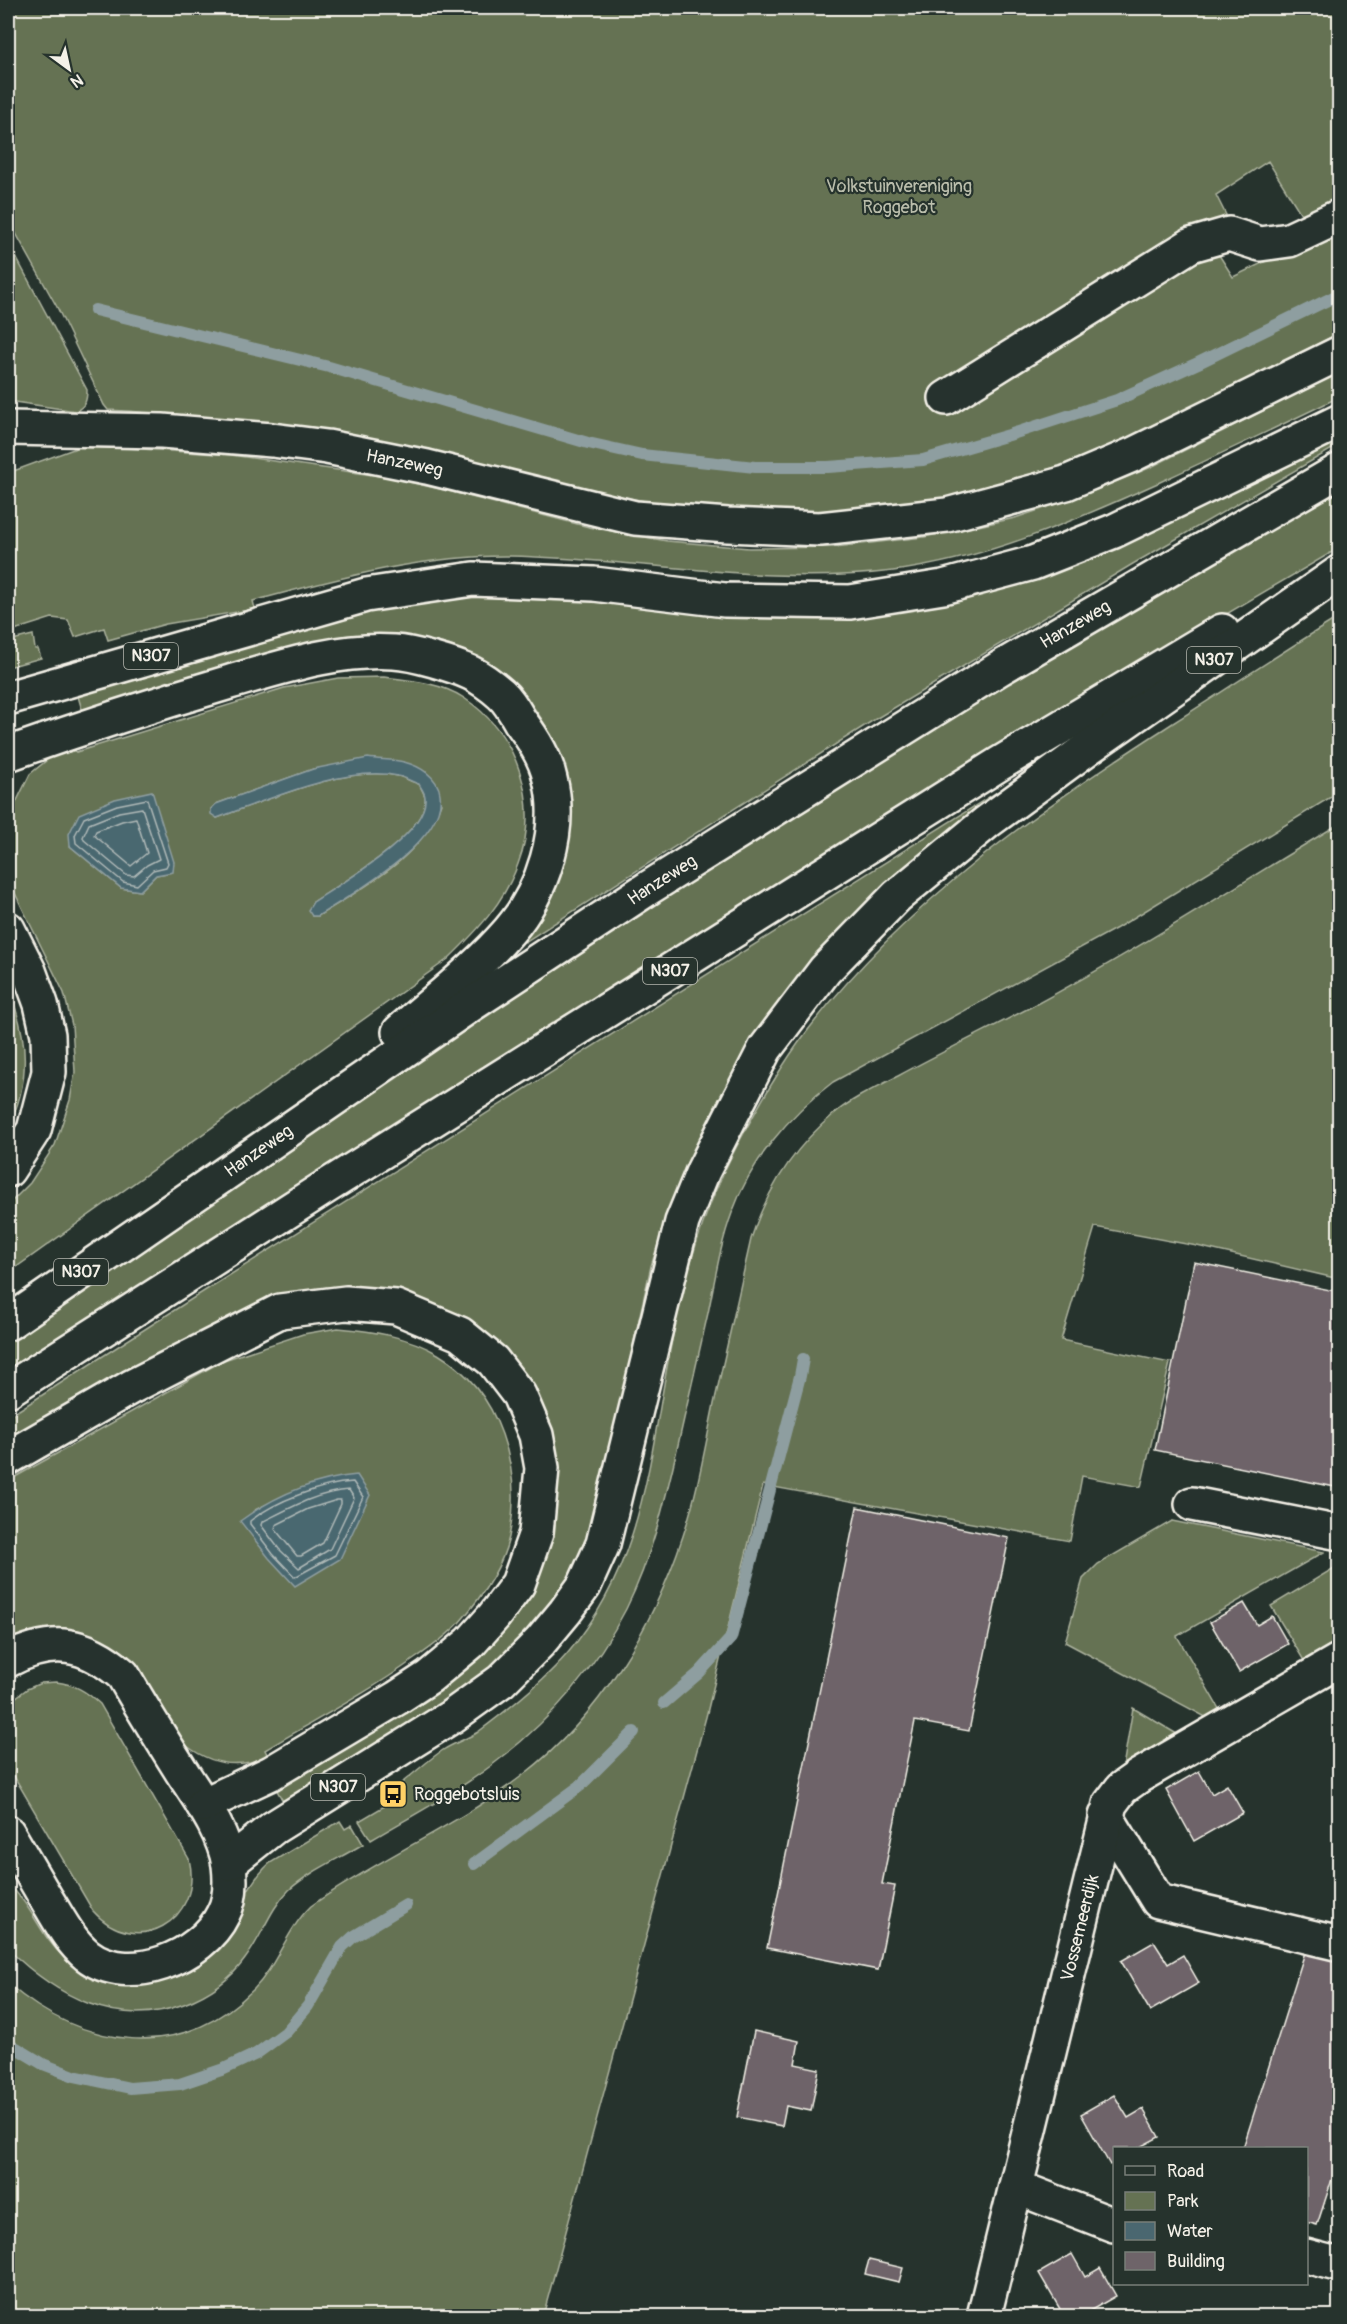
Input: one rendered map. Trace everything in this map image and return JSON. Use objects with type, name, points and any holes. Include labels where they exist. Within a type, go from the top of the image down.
[{"type":"main road","points":[[946,398],[1191,244],[1229,234],[1260,244],[1289,240],[1340,216]]},
{"type":"main road","name":"Hanzeweg","points":[[8,428],[162,431],[283,441],[327,447],[426,467],[635,518],[820,529],[947,514],[1066,483],[1132,454],[1340,353]]},
{"type":"main road","name":"N307","points":[[8,698],[366,595],[473,579],[594,584],[725,600],[816,602],[850,602],[943,587],[1033,563],[1114,531],[1340,421]]},
{"type":"main road","name":"Hanzeweg","points":[[8,1323],[469,1006],[650,887],[1000,668],[1340,470]]},
{"type":"main road","name":"N307","points":[[8,1390],[197,1268],[999,764],[1340,563]]},
{"type":"main road","name":"N307","points":[[228,1863],[273,1828],[451,1717],[501,1681],[540,1642],[584,1586],[603,1544],[682,1222],[703,1171],[765,1049],[825,970],[897,896],[987,822],[1088,748],[1340,572]]},
{"type":"main road","name":"N307","points":[[8,754],[127,713],[257,674],[309,660],[360,652],[396,652],[443,664],[471,673],[502,695],[531,736],[550,778],[555,816],[547,864],[529,902],[511,929],[490,951],[285,1132]]},
{"type":"main road","points":[[8,929],[29,971],[41,1004],[48,1035],[49,1072],[34,1130],[8,1170]]},
{"type":"main road","name":"N307","points":[[8,1458],[131,1388],[280,1311],[346,1303],[396,1307],[460,1334],[493,1361],[519,1395],[536,1435],[542,1468],[536,1533],[518,1584],[494,1616],[471,1642],[429,1677],[397,1698],[271,1773],[202,1805]]},
{"type":"main road","points":[[1192,1504],[1340,1533]]},
{"type":"main road","points":[[8,1660],[31,1649],[73,1646],[107,1661],[123,1675],[218,1833],[228,1863],[230,1892],[223,1915],[210,1932],[190,1951],[155,1966],[131,1969],[109,1966],[88,1955],[69,1936],[8,1833]]},
{"type":"main road","name":"Vossemeerdijk","points":[[984,2316],[1110,1804],[1122,1788],[1138,1776],[1340,1660]]},
{"type":"main road","points":[[1106,1816],[1158,1901],[1340,1944]]},
{"type":"main road","points":[[1016,2187],[1113,2225]]},
{"type":"main road","points":[[1308,2257],[1340,2265]]},
{"type":"green space","name":"Volkstuinvereniging Roggebot","points":[[8,8],[1339,8],[1339,206],[1306,222],[1268,161],[1216,195],[1226,215],[933,398],[1214,247],[1233,277],[1339,226],[1339,333],[1152,427],[1056,467],[1007,483],[957,495],[900,505],[842,510],[785,511],[677,506],[603,493],[365,437],[255,422],[108,410],[57,307],[8,219]]},
{"type":"green space","points":[[8,242],[87,390],[85,403],[76,411],[8,401]]},
{"type":"green space","points":[[1339,373],[1339,397],[1205,461],[1095,511],[1030,537],[962,558],[928,565],[893,571],[797,576],[557,558],[476,557],[411,564],[348,577],[253,601],[255,609],[166,624],[108,640],[104,628],[75,637],[68,620],[52,618],[8,632],[8,473],[79,447],[231,455],[387,477],[589,527],[667,541],[749,548],[835,547],[924,537],[969,528],[1015,518],[1084,495],[1149,468]]},
{"type":"green space","points":[[1339,437],[1339,445],[1131,565],[869,723],[525,942],[523,938],[551,893],[562,869],[568,844],[570,814],[567,783],[559,754],[546,727],[529,702],[509,680],[484,662],[457,648],[437,642],[376,635],[83,713],[77,693],[288,630],[418,599],[498,594],[853,614]]},
{"type":"green space","points":[[1339,488],[1339,548],[1012,740],[8,1373],[8,1343],[114,1266],[562,961],[959,711]]},
{"type":"green space","points":[[1339,617],[1339,792],[1117,928],[833,1082],[801,1109],[773,1140],[750,1175],[728,1225],[663,1508],[635,1589],[614,1630],[587,1671],[555,1709],[520,1742],[470,1781],[371,1840],[359,1821],[405,1794],[400,1784],[443,1750],[478,1732],[547,1675],[567,1654],[594,1618],[615,1580],[642,1500],[674,1330],[699,1235],[717,1188],[738,1144],[762,1100],[808,1030],[846,984],[888,940],[931,899],[1024,824],[1123,756]]},
{"type":"green space","points":[[33,635],[35,649],[38,649],[41,658],[8,667],[8,641]]},
{"type":"green space","points":[[338,678],[404,679],[446,689],[464,698],[483,713],[498,731],[511,751],[520,772],[527,818],[518,864],[505,891],[479,927],[448,959],[8,1273],[8,1205],[30,1183],[55,1145],[70,1100],[75,1072],[72,1025],[64,993],[8,879],[8,819],[30,774],[58,751],[72,746],[76,752],[284,688]],"holes":[[[313,769],[426,772],[441,803],[420,840],[406,855],[373,882],[318,916],[312,916],[313,902],[381,857],[398,842],[413,826],[422,811],[425,797],[419,784],[398,776],[355,775],[306,786],[217,818],[211,809],[216,804]],[[70,846],[172,872],[156,875],[140,891],[121,888]]]},
{"type":"green space","points":[[1008,785],[1010,789],[745,1055],[721,1095],[694,1148],[670,1208],[651,1266],[631,1355],[619,1430],[592,1536],[555,1605],[473,1687],[284,1803],[274,1785],[462,1670],[498,1638],[526,1600],[537,1580],[551,1534],[557,1488],[556,1474],[465,1323],[451,1311],[424,1300],[379,1289],[353,1286],[304,1291],[281,1297],[213,1326],[8,1441],[8,1417]]},
{"type":"green space","points":[[1339,824],[1339,1279],[1197,1246],[1095,1227],[1061,1340],[1170,1363],[1141,1487],[1082,1476],[1070,1541],[763,1485],[706,1717],[543,2316],[8,2316],[8,1984],[37,2006],[68,2022],[99,2033],[131,2039],[163,2037],[194,2029],[225,2013],[254,1989],[270,1969],[302,1915],[311,1906],[364,1872],[472,1810],[523,1775],[551,1752],[600,1697],[621,1667],[671,1570],[697,1487],[751,1239],[774,1186],[807,1140],[835,1113],[857,1098],[1070,986]]},
{"type":"green space","points":[[8,981],[13,991],[10,993],[21,1027],[24,1060],[21,1093],[8,1127]]},
{"type":"green space","points":[[338,1328],[390,1335],[438,1354],[459,1370],[477,1389],[491,1410],[502,1434],[513,1485],[513,1511],[509,1537],[496,1572],[482,1594],[459,1623],[437,1643],[377,1684],[265,1750],[268,1756],[247,1763],[226,1763],[206,1757],[187,1746],[148,1683],[124,1656],[110,1645],[90,1636],[50,1633],[29,1634],[8,1641],[8,1481],[224,1360],[303,1334]],"holes":[[[357,1476],[255,1510],[316,1484]]]},
{"type":"green space","points":[[1172,1521],[1324,1552],[1177,1636],[1222,1714],[1211,1720],[1065,1642],[1083,1579],[1098,1564]]},
{"type":"green space","points":[[1339,1565],[1339,1644],[1306,1664],[1271,1606]]},
{"type":"green space","points":[[56,1682],[80,1689],[100,1704],[189,1859],[191,1881],[186,1900],[177,1915],[163,1926],[146,1932],[128,1932],[110,1925],[93,1911],[8,1766],[8,1708],[15,1698],[27,1689],[41,1683]]},
{"type":"green space","points":[[1133,1708],[1182,1737],[1123,1767]]},
{"type":"green space","points":[[340,1821],[345,1829],[352,1825],[363,1844],[315,1871],[289,1890],[276,1906],[251,1951],[233,1974],[202,1996],[184,2004],[159,2011],[135,2013],[88,2004],[46,1981],[8,1949],[8,1884],[24,1901],[56,1949],[81,1969],[100,1978],[121,1983],[142,1984],[163,1981],[183,1974],[201,1964],[217,1949],[246,1894],[270,1863]]},
{"type":"water","points":[[368,758],[404,762],[427,773],[439,788],[438,812],[429,830],[394,864],[318,916],[312,916],[308,910],[313,902],[381,857],[413,826],[422,811],[425,797],[419,784],[398,776],[355,775],[306,786],[217,818],[211,814],[211,809],[216,804],[313,769]]},
{"type":"water","points":[[152,791],[174,862],[173,872],[156,875],[140,891],[121,888],[70,846],[69,834],[79,814],[115,799]]},
{"type":"water","points":[[357,1475],[370,1495],[340,1559],[295,1586],[240,1521],[296,1490],[326,1480]]},
{"type":"building","points":[[1194,1262],[1340,1292],[1340,1488],[1155,1450]]},
{"type":"building","points":[[857,1507],[1009,1538],[969,1731],[915,1721],[882,1884],[895,1886],[878,1970],[767,1948]]},
{"type":"building","points":[[1244,1603],[1257,1625],[1272,1616],[1288,1644],[1239,1672],[1210,1622]]},
{"type":"building","points":[[1199,1771],[1212,1794],[1227,1785],[1243,1813],[1194,1841],[1166,1790]]},
{"type":"building","points":[[1340,1903],[1340,1931],[1332,1928]]},
{"type":"building","points":[[1154,1942],[1168,1964],[1183,1955],[1199,1983],[1150,2011],[1121,1961]]},
{"type":"building","points":[[1306,1949],[1340,1960],[1340,2155],[1317,2225],[1308,2223],[1308,2147],[1243,2147]]},
{"type":"building","points":[[754,2031],[799,2041],[795,2064],[819,2069],[811,2111],[786,2106],[782,2126],[737,2117]]},
{"type":"building","points":[[1114,2095],[1128,2118],[1143,2109],[1159,2137],[1140,2147],[1113,2147],[1113,2163],[1110,2165],[1081,2114]]},
{"type":"building","points":[[1072,2254],[1085,2277],[1100,2268],[1116,2296],[1081,2316],[1064,2316],[1039,2273]]},
{"type":"building","points":[[869,2260],[903,2268],[899,2282],[865,2274]]},
{"type":"waterway","points":[[95,310],[329,367],[588,443],[642,455],[755,467],[828,467],[923,460],[1117,400],[1340,294]]},
{"type":"waterway","points":[[664,1703],[699,1673],[731,1638],[803,1359]]},
{"type":"waterway","points":[[474,1864],[580,1786],[634,1732]]},
{"type":"waterway","points":[[8,2043],[43,2064],[74,2076],[130,2088],[180,2084],[224,2069],[256,2054],[286,2032],[308,2006],[342,1947],[353,1937],[406,1905]]},
{"type":"place","name":"Roggebotsluis","points":[[393,1794]]}]
